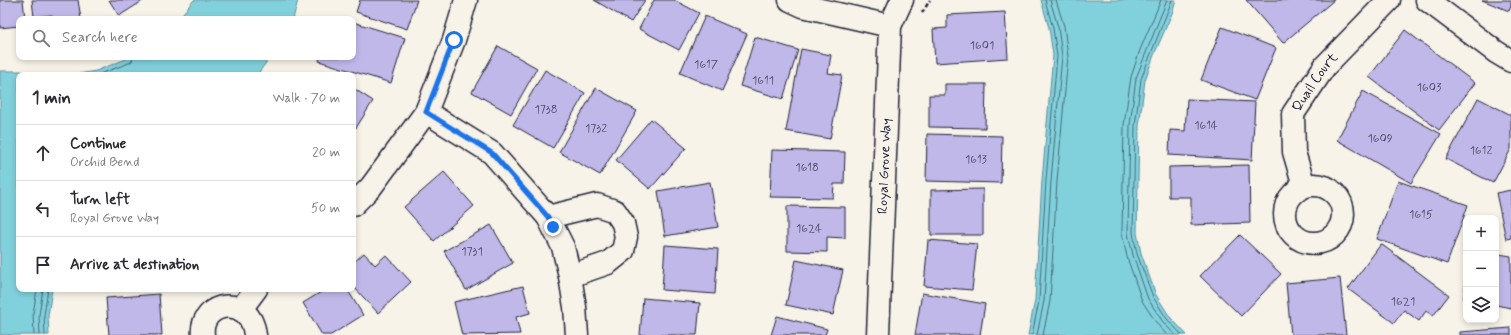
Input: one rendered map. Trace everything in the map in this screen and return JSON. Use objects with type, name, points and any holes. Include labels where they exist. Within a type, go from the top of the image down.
[{"type":"street","points":[[356,202],[371,186],[426,112],[454,40],[466,0]]},
{"type":"street","points":[[790,0],[803,6],[890,26]]},
{"type":"street","name":"Royal Grove Way","points":[[878,335],[890,26],[902,0]]},
{"type":"street","name":"Quail Court","points":[[1304,186],[1294,152],[1293,114],[1325,66],[1389,0]]},
{"type":"street","points":[[1427,0],[1496,52],[1511,61]]},
{"type":"street","points":[[426,112],[492,153],[548,217],[562,247],[570,276],[575,306],[576,335]]},
{"type":"street","points":[[548,217],[597,205],[615,211],[623,223],[626,238],[623,252],[608,263],[570,276]]},
{"type":"street","points":[[241,309],[254,292]]},
{"type":"street","points":[[203,335],[202,330],[205,320],[212,312],[221,307],[231,306],[241,309],[249,316],[254,325],[255,335]]},
{"type":"water","points":[[194,0],[298,0],[294,16],[181,16]]},
{"type":"water","points":[[1041,0],[1176,0],[1145,80],[1139,126],[1137,233],[1141,253],[1156,295],[1170,317],[1187,335],[1028,335],[1035,300],[1042,180],[1053,55],[1049,28]]},
{"type":"water","points":[[124,60],[268,60],[259,72],[90,72]]},
{"type":"water","points":[[0,71],[20,71],[26,72],[16,72],[16,292],[52,292],[48,316],[49,335],[0,335]]},
{"type":"building","points":[[0,0],[23,0],[25,16],[16,16],[16,26],[0,28]]},
{"type":"building","points":[[32,0],[78,0],[81,16],[34,16]]},
{"type":"building","points":[[109,0],[144,0],[119,16]]},
{"type":"building","points":[[360,0],[417,0],[407,29],[356,12]]},
{"type":"building","points":[[594,0],[645,0],[631,22]]},
{"type":"building","points":[[654,0],[674,0],[699,13],[679,50],[639,29]]},
{"type":"building","points":[[1246,0],[1334,0],[1283,43]]},
{"type":"building","points":[[1482,0],[1511,0],[1511,6],[1509,11]]},
{"type":"building","points":[[1005,12],[1008,58],[935,63],[933,29],[947,28],[947,15]]},
{"type":"building","points":[[705,16],[747,34],[722,91],[680,73]]},
{"type":"building","points":[[356,23],[405,38],[391,83],[319,61],[356,60]]},
{"type":"building","points":[[1222,27],[1276,48],[1255,100],[1201,80]]},
{"type":"building","points":[[1405,30],[1475,83],[1439,130],[1369,77]]},
{"type":"building","points":[[755,37],[798,50],[783,99],[740,86]]},
{"type":"building","points":[[498,46],[537,68],[511,114],[472,92]]},
{"type":"building","points":[[801,49],[831,55],[828,73],[842,75],[830,139],[786,131]]},
{"type":"building","points":[[545,70],[585,93],[553,148],[513,125]]},
{"type":"building","points":[[945,84],[986,84],[985,128],[929,127],[929,95],[945,95]]},
{"type":"building","points":[[596,88],[637,111],[600,175],[559,152]]},
{"type":"building","points":[[356,90],[373,101],[356,128]]},
{"type":"building","points":[[1363,91],[1441,134],[1411,183],[1337,140]]},
{"type":"building","points":[[1478,98],[1511,115],[1511,149],[1493,183],[1446,159]]},
{"type":"building","points":[[1187,99],[1255,102],[1252,160],[1169,155],[1170,130],[1185,131]]},
{"type":"building","points":[[651,119],[686,148],[650,189],[616,160]]},
{"type":"building","points":[[927,134],[1002,136],[1001,183],[926,181]]},
{"type":"building","points":[[772,150],[845,152],[844,184],[834,184],[833,198],[770,197]]},
{"type":"building","points":[[1249,165],[1250,223],[1191,225],[1191,197],[1169,197],[1169,167]]},
{"type":"building","points":[[444,172],[474,206],[434,241],[404,207]]},
{"type":"building","points":[[1398,181],[1468,205],[1464,215],[1463,215],[1463,219],[1447,264],[1377,239]]},
{"type":"building","points":[[710,182],[718,227],[665,236],[658,191]]},
{"type":"building","points":[[983,189],[983,235],[931,235],[931,190]]},
{"type":"building","points":[[1511,190],[1511,238],[1506,239],[1496,193]]},
{"type":"building","points":[[787,206],[845,207],[845,238],[827,237],[827,252],[787,251]]},
{"type":"building","points":[[491,225],[513,263],[466,290],[444,251]]},
{"type":"building","points":[[1240,235],[1281,274],[1241,316],[1200,276]]},
{"type":"building","points":[[928,240],[977,244],[972,290],[924,286]]},
{"type":"building","points":[[1381,244],[1449,295],[1433,316],[1426,311],[1419,321],[1404,310],[1394,323],[1348,289]]},
{"type":"building","points":[[665,245],[718,249],[715,294],[662,290]]},
{"type":"building","points":[[364,253],[375,265],[386,255],[411,282],[378,313],[356,289],[356,260]]},
{"type":"building","points":[[1499,254],[1511,256],[1511,308],[1499,306]]},
{"type":"building","points":[[796,260],[843,270],[833,315],[786,305]]},
{"type":"building","points":[[1340,278],[1346,335],[1291,335],[1286,283]]},
{"type":"building","points":[[523,286],[530,313],[516,317],[520,334],[462,335],[454,302]]},
{"type":"building","points":[[321,292],[349,292],[363,315],[331,335],[322,335],[303,303]]},
{"type":"building","points":[[922,293],[985,304],[980,335],[915,335]]},
{"type":"building","points":[[159,294],[162,335],[109,335],[106,298]]},
{"type":"building","points":[[643,298],[700,303],[697,335],[640,335]]},
{"type":"building","points":[[777,316],[827,329],[825,335],[771,335]]},
{"type":"building","points":[[1511,328],[1511,335],[1460,335],[1460,332]]},
{"type":"route","points":[[454,40],[426,112],[492,153],[548,217],[553,227]]}]
